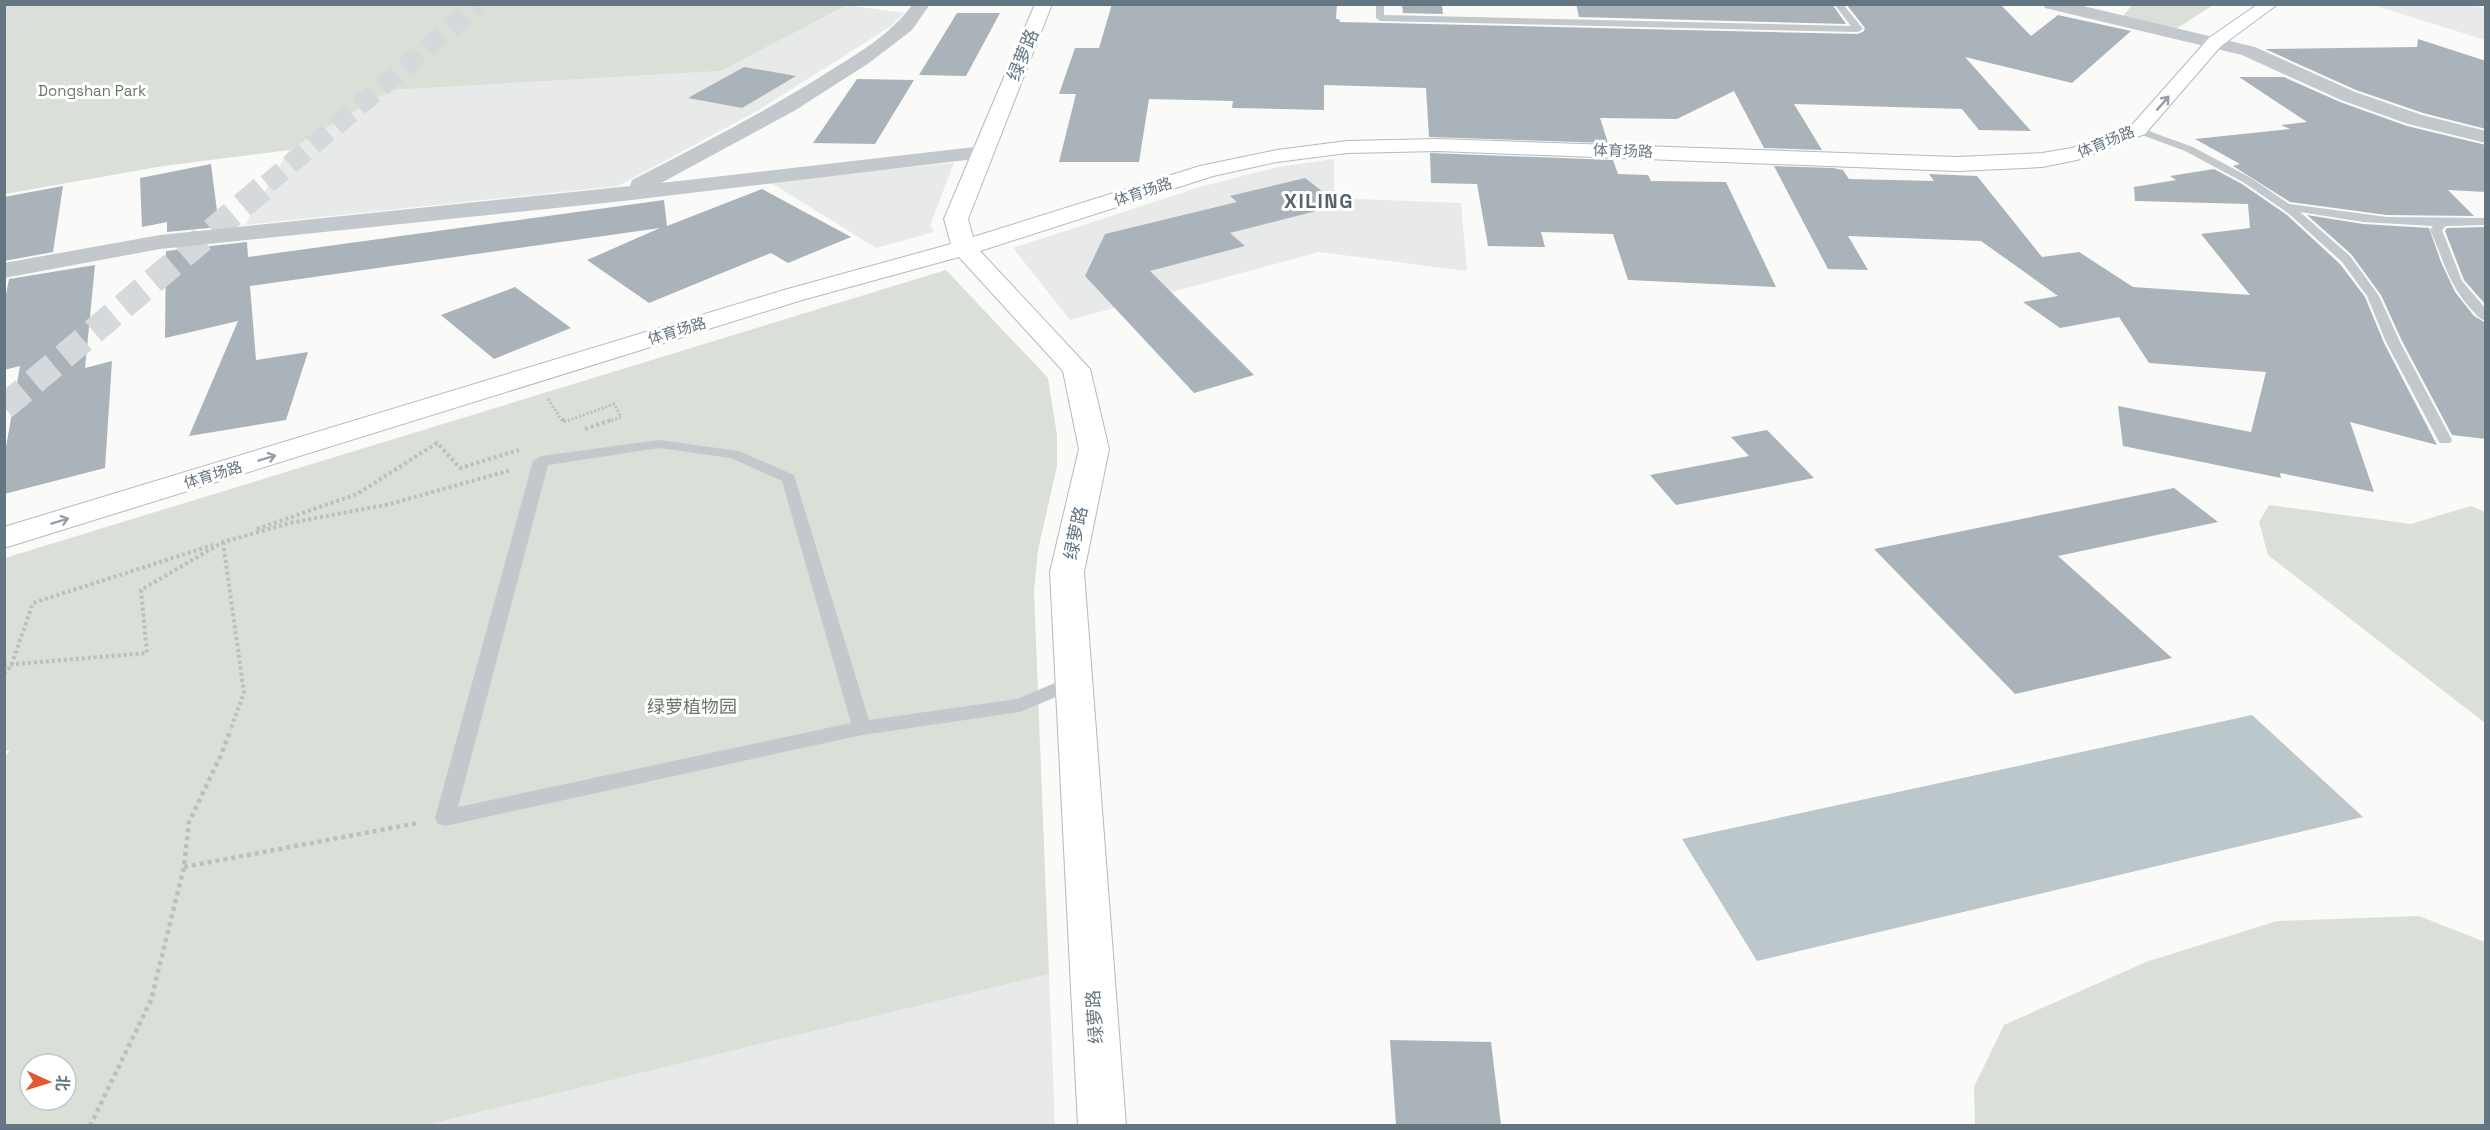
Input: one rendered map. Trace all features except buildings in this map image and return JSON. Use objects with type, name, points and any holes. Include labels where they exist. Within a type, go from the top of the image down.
[{"type":"main road","name":"绿萝路","points":[[1044,4],[956,219],[962,242],[1076,369],[1094,449],[1067,572],[1102,1125]]},
{"type":"main road","name":"体育场路","points":[[4,538],[962,242],[1197,163],[1271,147],[1344,140],[1442,137],[1901,154],[2009,153],[2053,148],[2085,137],[2122,117],[2241,4]]},
{"type":"main road","name":"体育场路","points":[[4,520],[378,406],[860,268],[962,242],[1208,171],[1277,156],[1347,147],[1438,145],[1957,164],[2033,160],[2077,154],[2138,130],[2204,40],[2270,4]]},
{"type":"street","points":[[623,194],[787,107],[862,59],[906,26],[922,4]]},
{"type":"street","points":[[2051,4],[2248,51],[2348,96],[2415,120],[2486,137]]},
{"type":"street","points":[[4,272],[160,242],[623,194],[983,152]]},
{"type":"lane","points":[[1380,4],[1380,18],[1858,29],[1838,4]]},
{"type":"lane","points":[[2138,130],[2188,148],[2247,180],[2286,207],[2346,259],[2373,296],[2393,342],[2445,440]]},
{"type":"lane","points":[[2286,207],[2330,215],[2442,223],[2486,221]]},
{"type":"lane","points":[[2442,223],[2436,230],[2454,275],[2464,293],[2486,317]]},
{"type":"lane","points":[[862,728],[789,478],[734,454],[660,444],[542,461],[445,818],[862,728],[1020,705],[1074,682]]},
{"type":"path","points":[[533,376],[563,422],[614,404],[621,417],[580,430]]},
{"type":"path","points":[[4,665],[11,666],[147,653],[141,590],[223,542],[290,523],[390,504],[542,461],[540,443],[460,468],[437,443],[357,494],[223,542],[33,603],[11,666],[4,674]]},
{"type":"path","points":[[90,1125],[151,1000],[184,867],[189,822],[221,755],[244,693],[223,542]]},
{"type":"path","points":[[184,867],[445,818]]},
{"type":"shaded area","points":[[847,5],[904,13],[891,26],[759,110],[618,186],[245,225],[289,150],[391,90],[721,71]]},
{"type":"shaded area","points":[[2373,5],[2471,5],[2485,8],[2485,40]]},
{"type":"shaded area","points":[[1334,159],[1334,198],[1461,203],[1467,271],[1319,252],[1070,320],[1013,248],[1200,187],[1278,167]]},
{"type":"shaded area","points":[[954,163],[930,225],[934,232],[876,248],[768,181]]},
{"type":"shaded area","points":[[2252,715],[2363,817],[1757,961],[1682,839]]},
{"type":"shaded area","points":[[1049,974],[1055,1125],[426,1125]]},
{"type":"green space","name":"Dongshan Park","points":[[5,4],[847,5],[721,71],[391,90],[289,150],[163,166],[5,194]]},
{"type":"green space","points":[[2132,5],[2213,5],[2176,29],[2123,16]]},
{"type":"green space","name":"绿萝植物园","points":[[946,270],[1048,378],[1057,435],[1057,466],[1038,550],[1034,591],[1049,974],[426,1125],[5,1125],[4,758],[10,750],[5,751],[5,558]]},
{"type":"green space","points":[[2269,505],[2411,524],[2471,506],[2485,512],[2485,723],[2268,555],[2259,522]]},
{"type":"green space","points":[[2419,916],[2485,942],[2485,1125],[1975,1125],[1974,1087],[2004,1025],[2146,962],[2277,921]]},
{"type":"tunnel","points":[[267,184],[479,4]]},
{"type":"tunnel","points":[[4,407],[269,183]]},
{"type":"district","name":"XILING","points":[[1319,201]]}]
